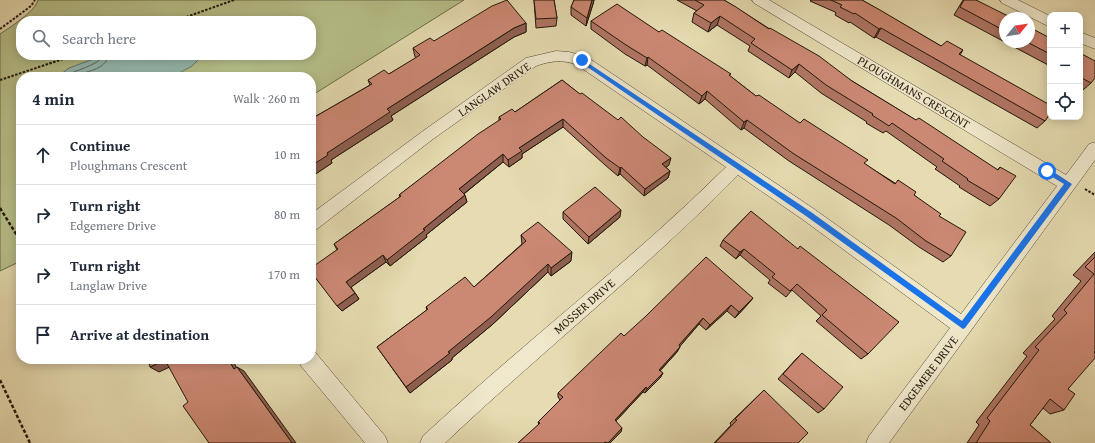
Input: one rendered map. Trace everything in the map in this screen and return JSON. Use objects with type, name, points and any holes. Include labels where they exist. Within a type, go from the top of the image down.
[{"type":"street","name":"PLOUGHMANS CRESCENT","points":[[759,0],[1068,184]]},
{"type":"street","points":[[1007,0],[1047,20]]},
{"type":"street","points":[[1083,38],[1095,44]]},
{"type":"street","name":"LANGLAW DRIVE","points":[[316,220],[428,135],[531,62],[555,55],[574,57],[582,60],[808,214],[963,326]]},
{"type":"street","name":"EDGEMERE DRIVE","points":[[876,443],[1095,148]]},
{"type":"street","name":"MOSSER DRIVE","points":[[430,443],[492,385],[679,223],[736,166]]},
{"type":"street","points":[[312,364],[378,443]]},
{"type":"path","points":[[18,16],[31,6],[35,0]]},
{"type":"path","points":[[189,16],[234,0]]},
{"type":"path","points":[[0,29],[16,17]]},
{"type":"path","points":[[24,72],[60,60]]},
{"type":"path","points":[[0,80],[16,75]]},
{"type":"path","points":[[0,208],[16,234]]},
{"type":"path","points":[[0,380],[30,443]]},
{"type":"green space","points":[[38,0],[464,0],[316,93],[316,72],[16,72],[16,263],[0,271],[0,34],[16,23],[16,60],[316,60],[316,16],[25,16]]},
{"type":"water","points":[[91,60],[198,60],[192,66],[181,72],[64,72],[69,68]]},
{"type":"building","points":[[507,0],[526,23],[514,28],[387,109],[390,112],[327,153],[328,155],[316,163],[316,116],[372,84],[368,80],[384,70],[389,74],[420,55],[413,48],[430,38],[434,41],[492,6]]},
{"type":"building","points":[[534,0],[554,0],[557,18],[536,19]]},
{"type":"building","points":[[574,0],[592,0],[587,18],[571,7]]},
{"type":"building","points":[[695,0],[724,0],[769,29],[770,28],[819,56],[852,81],[916,120],[919,118],[998,170],[1000,167],[1016,176],[999,199],[967,180],[968,179],[942,161],[944,159],[892,123],[889,126],[872,115],[873,114],[826,85],[799,64],[792,70],[751,43],[755,39],[720,16],[711,23],[694,13],[704,5]]},
{"type":"building","points":[[831,0],[862,0],[941,46],[947,41],[963,50],[959,54],[1047,103],[1047,118],[1045,121],[881,28],[879,29],[855,13],[854,14],[840,7],[842,5]]},
{"type":"building","points":[[964,0],[976,0],[1000,12],[999,28],[960,7]]},
{"type":"building","points":[[617,4],[659,32],[662,30],[731,74],[729,75],[756,96],[759,95],[800,123],[804,119],[868,160],[864,163],[895,184],[898,180],[916,192],[914,195],[941,214],[939,216],[966,232],[951,256],[926,241],[896,218],[794,154],[747,120],[744,122],[707,91],[702,96],[648,57],[647,58],[626,45],[591,21]]},
{"type":"building","points":[[1035,30],[1047,36],[1047,52],[1035,46]]},
{"type":"building","points":[[1083,55],[1095,61],[1095,78],[1091,83],[1083,79]]},
{"type":"building","points":[[562,80],[618,120],[621,117],[643,137],[671,158],[662,164],[670,171],[645,189],[621,167],[620,168],[606,158],[563,119],[519,148],[522,151],[508,160],[503,154],[459,189],[465,195],[423,229],[425,230],[387,260],[383,255],[346,282],[355,293],[337,306],[316,279],[316,264],[338,249],[334,244],[401,196],[399,195],[478,134],[501,119],[499,117],[512,109],[515,112]]},
{"type":"building","points":[[595,187],[621,210],[589,237],[563,212]]},
{"type":"building","points":[[751,211],[798,249],[800,246],[899,322],[868,354],[822,315],[827,310],[797,284],[790,291],[772,277],[775,274],[744,249],[740,252],[723,240]]},
{"type":"building","points":[[538,222],[572,252],[551,268],[548,264],[491,317],[448,352],[450,353],[406,387],[377,347],[428,309],[426,307],[465,277],[474,287],[526,241],[521,235]]},
{"type":"building","points":[[706,257],[753,298],[739,312],[731,305],[710,325],[703,318],[659,370],[663,373],[647,389],[646,387],[615,420],[622,428],[608,443],[518,443],[540,423],[538,422],[563,397],[558,393],[621,333],[624,336],[646,316]]},
{"type":"building","points":[[1095,257],[1095,358],[1068,389],[1075,394],[1064,410],[1050,399],[1030,425],[1051,443],[976,443],[990,421],[987,418],[1039,350],[1035,347],[1067,313],[1064,310],[1094,274],[1085,267]]},
{"type":"building","points":[[802,353],[843,387],[824,409],[783,374]]},
{"type":"building","points":[[149,364],[156,364],[150,367]]},
{"type":"building","points":[[167,364],[231,364],[234,369],[237,367],[292,443],[209,443],[183,406],[188,402]]},
{"type":"building","points":[[764,390],[808,433],[798,443],[715,443],[737,420],[735,419]]},
{"type":"route","points":[[582,60],[808,214],[963,326],[1068,184],[1047,171]]}]
